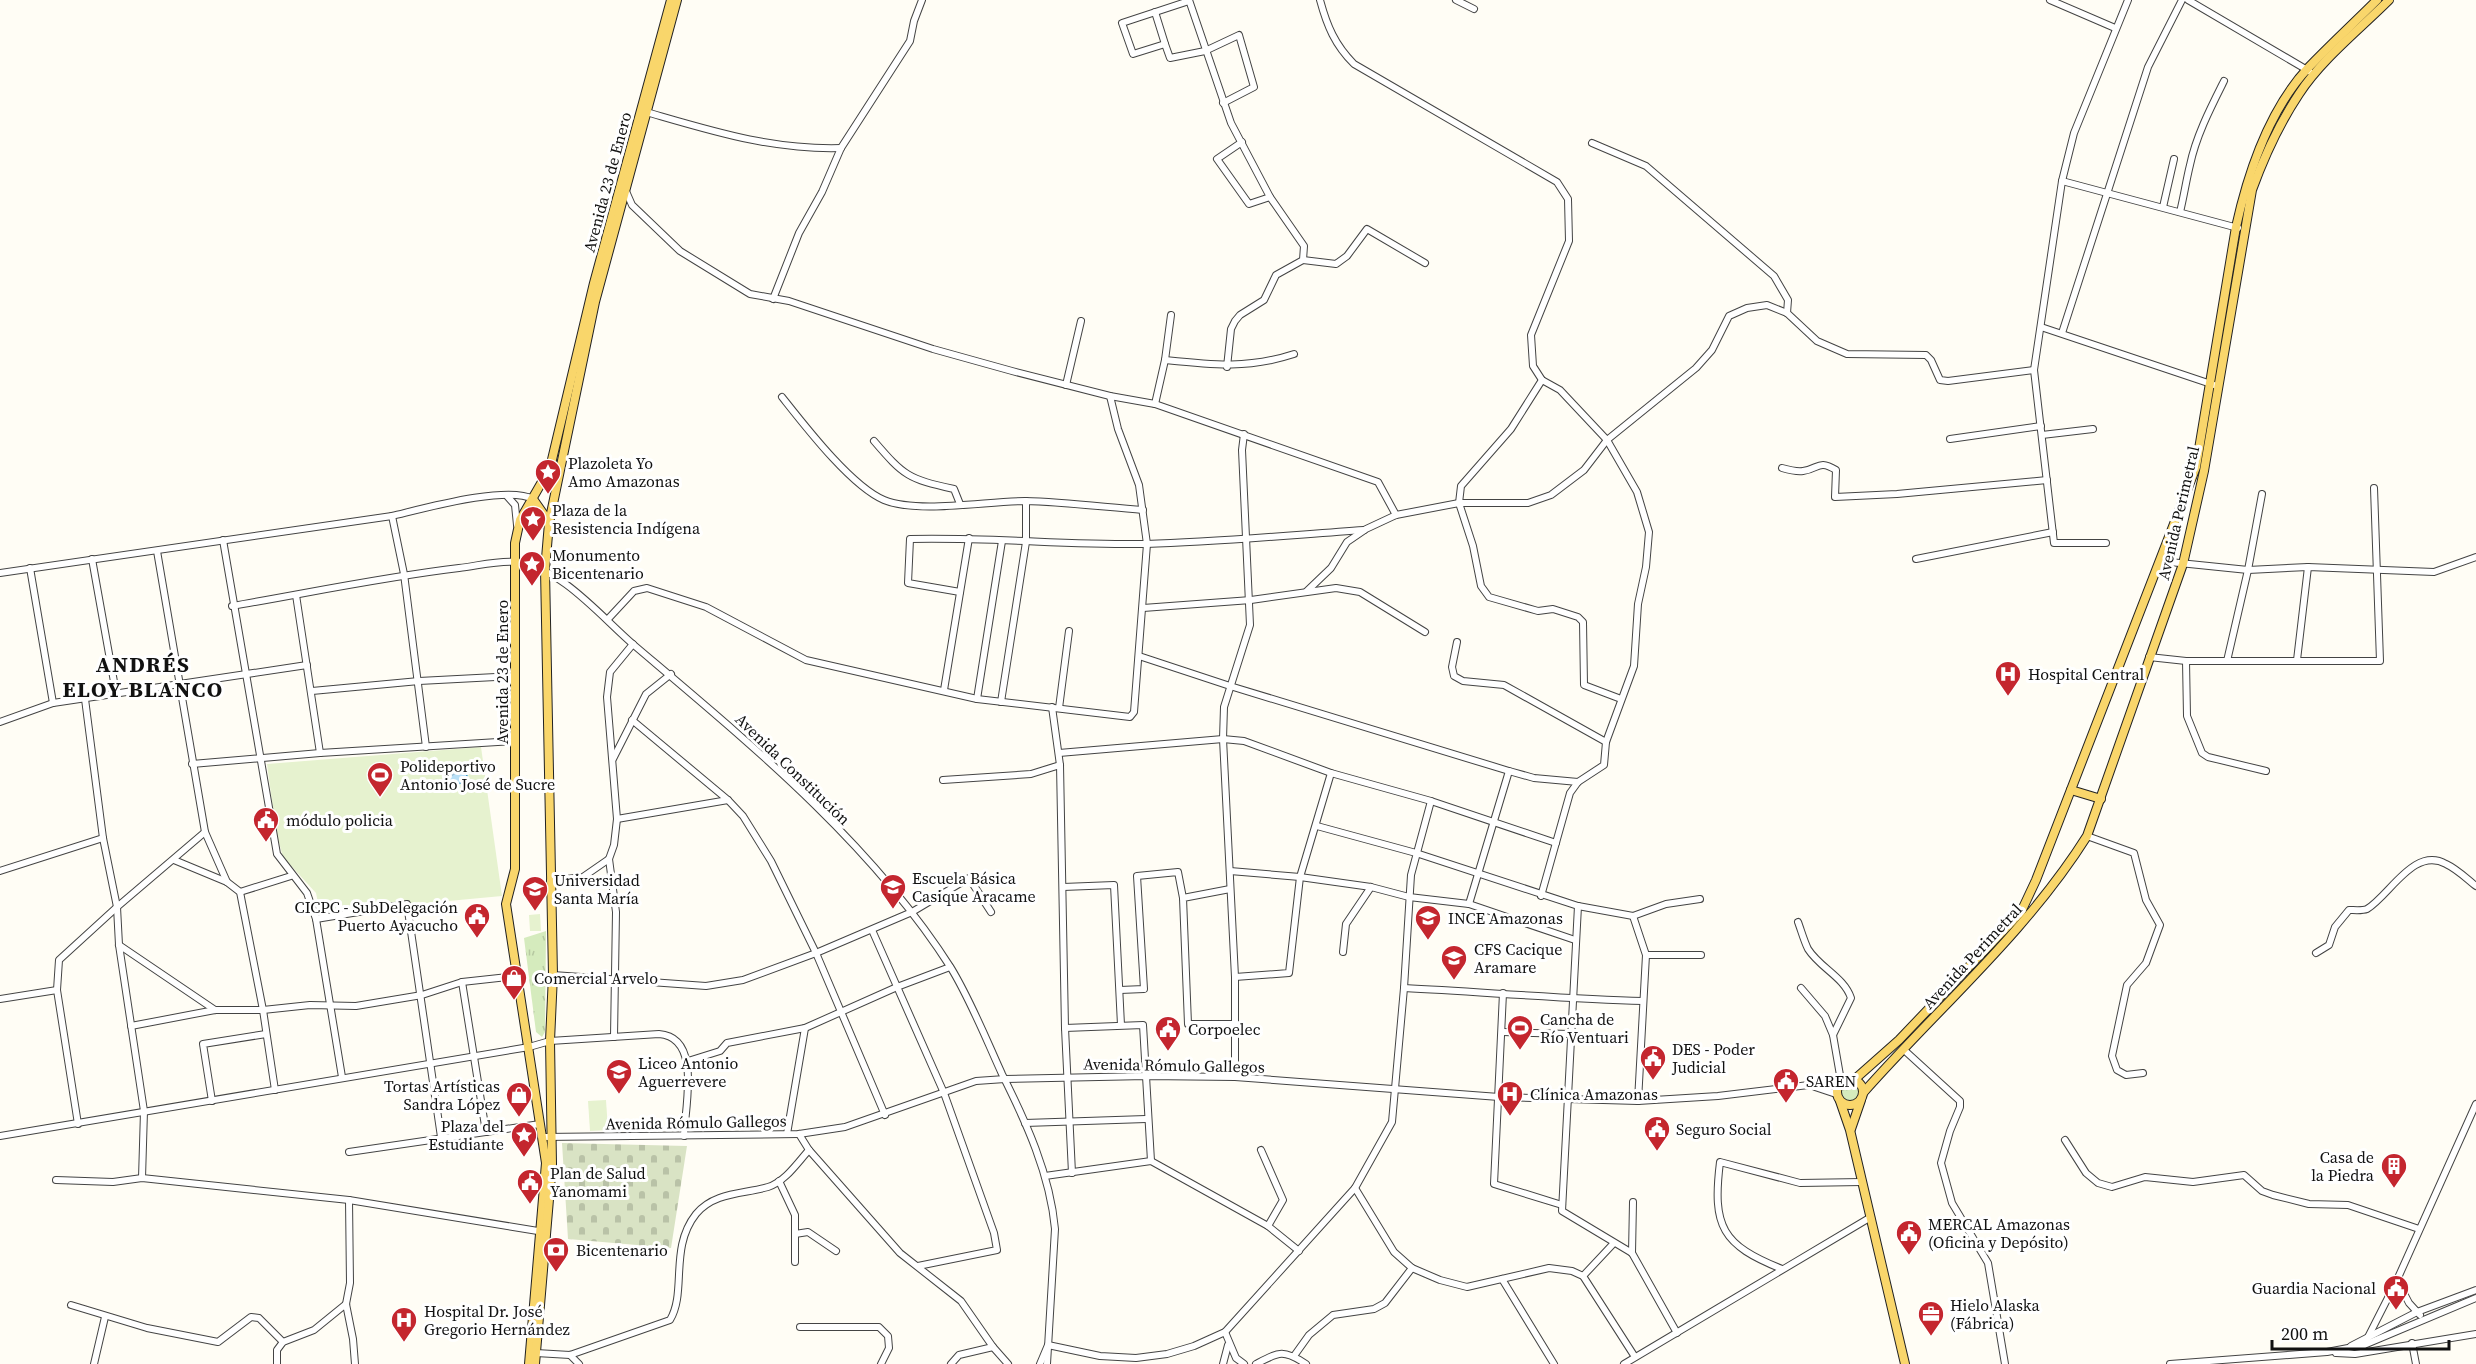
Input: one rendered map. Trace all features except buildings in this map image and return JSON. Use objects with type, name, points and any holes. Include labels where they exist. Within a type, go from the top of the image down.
[{"type":"main road","name":"Avenida 23 de Enero","points":[[529,1364],[544,1232],[546,1163],[506,904],[515,869],[517,527],[550,468],[597,271],[671,0]]},
{"type":"main road","name":"Avenida 23 de Enero","points":[[535,1364],[552,1137],[550,1041],[553,975],[545,570],[549,523],[595,302],[677,0]]},
{"type":"main road","name":"Avenida Perimetral","points":[[1863,1095],[1903,1049],[2024,921],[2071,862],[2087,836],[2183,564],[2204,471],[2213,385],[2236,227],[2244,188],[2256,153],[2310,72],[2377,0]]},
{"type":"main road","name":"Avenida Perimetral","points":[[1855,1079],[1899,1040],[2021,912],[2071,790],[2196,467],[2252,190],[2264,155],[2310,72],[2389,0]]},
{"type":"main road","points":[[533,499],[543,510],[549,523]]},
{"type":"main road","points":[[524,514],[532,507],[543,510]]},
{"type":"main road","points":[[2071,790],[2101,799]]},
{"type":"main road","points":[[1850,1130],[1863,1095],[1859,1082],[1855,1079],[1841,1081],[1838,1097],[1850,1130],[1905,1364]]},
{"type":"main road","points":[[1838,1097],[1852,1105],[1863,1095]]},
{"type":"street","points":[[772,299],[799,232],[822,192],[841,148],[910,41],[922,0]]},
{"type":"street","points":[[1165,44],[1133,54],[1122,23],[1189,0],[1223,103],[1270,197],[1304,246],[1303,260]]},
{"type":"street","points":[[1320,0],[1328,29],[1340,51],[1354,64],[1557,182],[1568,199],[1569,241],[1531,335],[1533,366],[1542,380],[1560,390],[1607,440],[1637,492],[1648,532],[1646,567],[1638,604],[1634,666],[1606,742],[1604,765],[1578,782],[1570,793],[1542,896]]},
{"type":"street","points":[[1456,0],[1474,9]]},
{"type":"street","points":[[2050,0],[2115,28]]},
{"type":"street","points":[[2106,543],[2054,543],[2034,370],[2062,180],[2074,133],[2128,0]]},
{"type":"street","points":[[2062,333],[2148,67],[2182,0]]},
{"type":"street","points":[[2188,0],[2310,72]]},
{"type":"street","points":[[1155,12],[1170,58],[1206,51],[1239,35],[1254,87],[1223,103]]},
{"type":"street","points":[[2180,212],[2188,184],[2190,165],[2201,131],[2224,81]]},
{"type":"street","points":[[646,112],[754,142],[808,149],[841,148]]},
{"type":"street","points":[[1242,142],[1217,159],[1249,204],[1270,197]]},
{"type":"street","points":[[1592,142],[1646,166],[1774,276],[1788,300],[1787,313]]},
{"type":"street","points":[[2163,207],[2174,159]]},
{"type":"street","points":[[2062,180],[2245,229]]},
{"type":"street","points":[[625,188],[632,205],[680,251],[736,288],[772,299],[789,301],[933,349],[1110,396],[1155,404],[1244,434],[1378,482],[1396,515]]},
{"type":"street","points":[[1227,367],[1231,329],[1235,321],[1264,300],[1276,275],[1303,260],[1336,264],[1347,256],[1367,229],[1425,263]]},
{"type":"street","points":[[1307,591],[1331,568],[1347,542],[1396,515],[1459,503],[1528,504],[1551,495],[1584,470],[1607,440],[1696,368],[1712,350],[1729,316],[1747,308],[1767,305],[1787,313],[1817,341],[1847,354],[1926,355],[1931,360],[1940,380],[1948,381],[2034,370]]},
{"type":"street","points":[[1155,404],[1166,360],[1171,315]]},
{"type":"street","points":[[1066,385],[1081,321]]},
{"type":"street","points":[[2041,327],[2213,385]]},
{"type":"street","points":[[1166,360],[1227,367],[1267,363],[1294,354]]},
{"type":"street","points":[[1542,380],[1511,429],[1461,486],[1459,503],[1473,546],[1481,586],[1489,597],[1538,611],[1553,609],[1578,616],[1583,622],[1584,685],[1621,699]]},
{"type":"street","points":[[609,619],[634,591],[647,588],[706,607],[806,660],[977,699],[1130,717],[1134,712],[1147,544],[1139,485],[1118,429],[1110,396]]},
{"type":"street","points":[[782,398],[802,423],[860,484],[884,500],[910,505],[1026,501],[1143,510]]},
{"type":"street","points":[[1950,439],[2041,426]]},
{"type":"street","points":[[2042,435],[2093,429]]},
{"type":"street","points":[[1235,1077],[1235,977],[1223,739],[1224,707],[1250,625],[1251,600],[1242,450],[1244,434]]},
{"type":"street","points":[[874,441],[900,472],[925,483],[954,489],[960,504]]},
{"type":"street","points":[[1782,468],[1806,471],[1816,465],[1826,464],[1836,470],[1835,497],[1897,494],[2047,480]]},
{"type":"street","points":[[2149,657],[2186,662],[2380,661],[2374,488]]},
{"type":"street","points":[[2227,661],[2248,570],[2262,494]]},
{"type":"street","points":[[0,573],[392,516],[454,501],[518,495],[533,499]]},
{"type":"street","points":[[507,496],[515,505],[517,527]]},
{"type":"street","points":[[1001,702],[1026,542],[1026,501]]},
{"type":"street","points":[[392,516],[404,574],[426,747]]},
{"type":"street","points":[[960,591],[908,583],[910,539],[969,538],[1026,542],[1147,544],[1366,530]]},
{"type":"street","points":[[1916,559],[2053,532]]},
{"type":"street","points":[[944,690],[969,538]]},
{"type":"street","points":[[223,540],[232,606],[262,759],[277,854],[291,876],[307,893],[316,919],[332,1004],[342,1077]]},
{"type":"street","points":[[977,699],[1002,541]]},
{"type":"street","points":[[157,551],[205,832],[227,882]]},
{"type":"street","points":[[2160,561],[2248,570],[2308,567],[2434,572],[2476,557]]},
{"type":"street","points":[[92,559],[116,693]]},
{"type":"street","points":[[232,606],[404,574],[516,562]]},
{"type":"street","name":"Avenida Constitución","points":[[516,562],[545,570],[609,619],[633,644],[671,674],[816,804],[912,912],[950,967],[1025,1123],[1045,1176],[1053,1208],[1054,1229],[1047,1364]]},
{"type":"street","points":[[2297,660],[2308,567]]},
{"type":"street","points":[[30,568],[54,703]]},
{"type":"street","points":[[1143,608],[1251,600],[1336,588],[1360,592],[1425,632]]},
{"type":"street","points":[[297,595],[320,753]]},
{"type":"street","points":[[1069,631],[1056,708],[1060,765],[1065,1028],[1072,1173]]},
{"type":"street","points":[[1457,642],[1452,667],[1454,676],[1463,681],[1504,685],[1606,742]]},
{"type":"street","points":[[614,1037],[617,980],[616,912],[609,859],[616,838],[617,819],[608,697],[610,672],[633,644]]},
{"type":"street","points":[[1139,656],[1509,771],[1534,778],[1578,782]]},
{"type":"street","points":[[2186,662],[2187,716],[2202,753],[2208,757],[2266,771]]},
{"type":"street","points":[[0,722],[54,703],[180,682],[307,665]]},
{"type":"street","points":[[612,760],[646,694],[671,674]]},
{"type":"street","points":[[312,691],[419,681],[516,676]]},
{"type":"street","points":[[85,699],[103,838],[117,907],[119,945],[144,1111],[142,1178]]},
{"type":"street","points":[[632,720],[728,800],[743,816],[771,861],[816,953],[885,1115]]},
{"type":"street","points":[[1059,753],[1223,739],[1244,741],[1331,773],[1431,801],[1493,824],[1556,843]]},
{"type":"street","points":[[192,764],[320,753],[516,741]]},
{"type":"street","points":[[943,780],[1031,774],[1060,765]]},
{"type":"street","points":[[1469,904],[1509,771]]},
{"type":"street","points":[[1235,977],[1289,973],[1300,877],[1331,773]]},
{"type":"street","points":[[617,819],[728,800]]},
{"type":"street","points":[[1040,1364],[1048,1346],[1100,1356],[1136,1358],[1176,1352],[1225,1332],[1355,1188],[1392,1122],[1404,988],[1409,897],[1416,853],[1431,801]]},
{"type":"street","points":[[1317,826],[1479,872],[1542,896],[1578,906],[1633,916],[1666,904],[1700,899]]},
{"type":"street","points":[[78,1124],[57,990],[59,960],[205,832]]},
{"type":"street","points":[[2087,836],[2134,853],[2146,900],[2160,925],[2146,963],[2127,985],[2112,1056],[2117,1070],[2126,1075],[2143,1073]]},
{"type":"street","points":[[0,871],[103,838]]},
{"type":"street","points":[[550,881],[583,877],[609,859]]},
{"type":"street","points":[[174,860],[227,882],[240,892],[263,1010],[275,1090]]},
{"type":"street","points":[[2316,953],[2329,945],[2335,927],[2349,910],[2365,910],[2412,868],[2422,862],[2432,860],[2446,864],[2476,886]]},
{"type":"street","points":[[1230,871],[1300,877],[1371,887],[1409,897],[1469,904],[1575,940]]},
{"type":"street","points":[[1119,990],[1144,989],[1137,876],[1178,872],[1184,898],[1188,1024],[1235,1023]]},
{"type":"street","points":[[240,892],[291,876]]},
{"type":"street","points":[[553,975],[718,985],[743,980],[816,953],[912,912],[969,878],[991,912]]},
{"type":"street","points":[[1063,887],[1114,885],[1121,1025]]},
{"type":"street","points":[[1343,952],[1346,924],[1371,887]]},
{"type":"street","points":[[1184,898],[1230,889]]},
{"type":"street","points":[[316,919],[407,904],[441,1137]]},
{"type":"street","points":[[1578,906],[1571,999],[1562,1211],[1613,1244],[1632,1253]]},
{"type":"street","points":[[1633,916],[1646,956],[1638,1101]]},
{"type":"street","points":[[1798,922],[1809,949],[1827,970],[1847,987],[1851,998],[1833,1035]]},
{"type":"street","points":[[872,930],[944,1093],[994,1233],[997,1250],[918,1266]]},
{"type":"street","points":[[119,945],[215,1010]]},
{"type":"street","points":[[1646,956],[1701,955]]},
{"type":"street","points":[[688,1061],[720,1051],[727,1043],[805,1028],[897,987],[950,967]]},
{"type":"street","points":[[131,1026],[215,1010],[263,1010],[332,1004],[356,1006],[422,995],[462,982],[517,976]]},
{"type":"street","points":[[462,982],[486,1132]]},
{"type":"street","points":[[1404,988],[1571,999],[1643,1001]]},
{"type":"street","points":[[1801,988],[1825,1016],[1833,1035],[1841,1081]]},
{"type":"street","points":[[0,999],[57,990]]},
{"type":"street","points":[[1503,993],[1503,1032],[1494,1184],[1562,1205]]},
{"type":"street","points":[[1065,1028],[1143,1025],[1146,1119],[1151,1161]]},
{"type":"street","points":[[787,1134],[805,1028]]},
{"type":"street","points":[[1503,1032],[1570,1034]]},
{"type":"street","points":[[212,1101],[203,1044],[266,1034]]},
{"type":"street","points":[[0,1136],[529,1047],[550,1041],[668,1034],[679,1042],[688,1061],[684,1136]]},
{"type":"street","points":[[1903,1049],[1960,1101],[1941,1163],[1952,1203],[1989,1263],[2005,1364]]},
{"type":"street","name":"Avenida Rómulo Gallegos","points":[[543,1137],[799,1134],[845,1127],[976,1082],[1005,1079],[1235,1077],[1566,1100],[1638,1101],[1718,1096],[1841,1081]]},
{"type":"street","name":"Avenida Rómulo Gallegos","points":[[1812,1086],[1838,1097]]},
{"type":"street","points":[[2364,1345],[2397,1280],[2476,1104]]},
{"type":"street","points":[[1025,1123],[1146,1119]]},
{"type":"street","points":[[349,1152],[540,1124]]},
{"type":"street","points":[[799,1134],[809,1150],[900,1253],[961,1301],[993,1347],[1008,1364]]},
{"type":"street","points":[[2066,1140],[2085,1173],[2098,1184],[2112,1187],[2145,1177],[2193,1182],[2244,1174],[2262,1191],[2273,1195],[2309,1204],[2348,1205],[2420,1229]]},
{"type":"street","points":[[536,1353],[570,1355],[669,1320],[675,1311],[681,1245],[687,1228],[698,1212],[715,1200],[738,1191],[769,1187],[779,1181],[809,1150]]},
{"type":"street","points":[[1261,1150],[1282,1200],[1268,1226]]},
{"type":"street","points":[[1045,1176],[1151,1161],[1268,1226],[1299,1251]]},
{"type":"street","points":[[1782,1269],[1749,1256],[1726,1235],[1717,1190],[1720,1162],[1800,1183],[1862,1182]]},
{"type":"street","points":[[56,1180],[112,1182],[142,1178],[349,1200],[544,1232]]},
{"type":"street","points":[[779,1181],[795,1215],[795,1262]]},
{"type":"street","points":[[1355,1188],[1382,1236],[1394,1252],[1412,1268],[1440,1280],[1467,1287],[1549,1268],[1566,1269],[1583,1276],[1635,1357]]},
{"type":"street","points":[[349,1200],[350,1283],[346,1304],[355,1364]]},
{"type":"street","points":[[1633,1202],[1632,1253],[1677,1333]]},
{"type":"street","points":[[1624,1364],[1871,1217]]},
{"type":"street","points":[[795,1234],[808,1232],[836,1251]]},
{"type":"street","points":[[1583,1276],[1613,1244]]},
{"type":"street","points":[[1294,1356],[1309,1335],[1333,1316],[1374,1309],[1385,1303],[1412,1268]]},
{"type":"street","points":[[1502,1279],[1554,1364]]},
{"type":"street","points":[[2397,1280],[2417,1312],[2424,1318]]},
{"type":"street","points":[[2349,1348],[2417,1312],[2476,1290]]},
{"type":"street","points":[[2170,1364],[2327,1352],[2364,1345],[2476,1298]]},
{"type":"street","points":[[277,1364],[277,1350],[283,1342],[314,1330],[346,1304]]},
{"type":"street","points":[[71,1305],[147,1328],[218,1342],[251,1317],[260,1318],[283,1342]]},
{"type":"street","points":[[94,1364],[105,1317]]},
{"type":"street","points":[[800,1327],[879,1327],[888,1336],[889,1348],[881,1364]]},
{"type":"street","points":[[1225,1332],[1228,1345],[1236,1358],[1244,1364]]},
{"type":"street","points":[[2327,1352],[2355,1354],[2476,1334]]},
{"type":"street","points":[[2412,1343],[2416,1364]]},
{"type":"street","points":[[1223,1364],[1228,1345]]},
{"type":"street","points":[[951,1364],[959,1355],[993,1347]]},
{"type":"street","points":[[1256,1364],[1277,1353],[1294,1356],[1306,1364]]},
{"type":"street","points":[[570,1355],[579,1364]]},
{"type":"street","points":[[2280,1356],[2280,1364]]},
{"type":"green space","name":"Polideportivo Antonio José de Sucre","points":[[481,747],[502,896],[320,913],[316,893],[283,857],[276,832],[267,764]]},
{"type":"green space","points":[[540,914],[541,931],[530,931],[529,915]]},
{"type":"green space","points":[[546,931],[545,1032],[542,1037],[536,1032],[524,938]]},
{"type":"green space","points":[[1849,1081],[1856,1084],[1859,1091],[1856,1098],[1849,1101],[1842,1098],[1839,1091],[1842,1084]]},
{"type":"green space","points":[[606,1100],[608,1130],[590,1131],[588,1101]]},
{"type":"green space","points":[[562,1143],[687,1146],[671,1248],[568,1239]]},
{"type":"water","points":[[466,771],[468,782],[446,786],[444,774]]},
{"type":"place","name":"Plazoleta Yo Amo Amazonas","points":[[548,495]]},
{"type":"place","name":"Plaza de la Resistencia Indígena","points":[[533,542]]},
{"type":"place","name":"Monumento Bicentenario","points":[[532,587]]},
{"type":"place","name":"Hospital Central","points":[[2008,697]]},
{"type":"place","name":"Polideportivo Antonio José de Sucre","points":[[380,798]]},
{"type":"place","name":"módulo policia","points":[[266,843]]},
{"type":"place","name":"Escuela Básica Casique Aracame","points":[[893,910]]},
{"type":"place","name":"Universidad Santa María","points":[[535,912]]},
{"type":"place","name":"CICPC - SubDelegación Puerto Ayacucho","points":[[477,939]]},
{"type":"place","name":"INCE Amazonas","points":[[1428,941]]},
{"type":"place","name":"CFS Cacique Aramare","points":[[1454,981]]},
{"type":"place","name":"Comercial Arvelo","points":[[514,1001]]},
{"type":"place","name":"Cancha de Río Ventuari","points":[[1520,1051]]},
{"type":"place","name":"Corpoelec","points":[[1168,1052]]},
{"type":"place","name":"DES - Poder Judicial","points":[[1653,1081]]},
{"type":"place","name":"Liceo Antonio Aguerrevere","points":[[619,1095]]},
{"type":"place","name":"SAREN","points":[[1786,1104]]},
{"type":"place","name":"Clínica Amazonas","points":[[1510,1117]]},
{"type":"place","name":"Tortas Artísticas Sandra López","points":[[519,1118]]},
{"type":"place","name":"Seguro Social","points":[[1657,1152]]},
{"type":"place","name":"Plaza del Estudiante","points":[[524,1158]]},
{"type":"place","name":"Casa de la Piedra","points":[[2394,1189]]},
{"type":"place","name":"Plan de Salud Yanomami","points":[[530,1205]]},
{"type":"place","name":"MERCAL Amazonas (Oficina y Depósito)","points":[[1909,1256]]},
{"type":"place","name":"Bicentenario","points":[[556,1273]]},
{"type":"place","name":"Guardia Nacional","points":[[2396,1311]]},
{"type":"place","name":"Hielo Alaska (Fábrica)","points":[[1931,1337]]},
{"type":"place","name":"Hospital Dr. José Gregorio Hernández","points":[[404,1343]]},
{"type":"district","name":"ANDRÉS ELOY BLANCO","points":[[143,676]]}]
